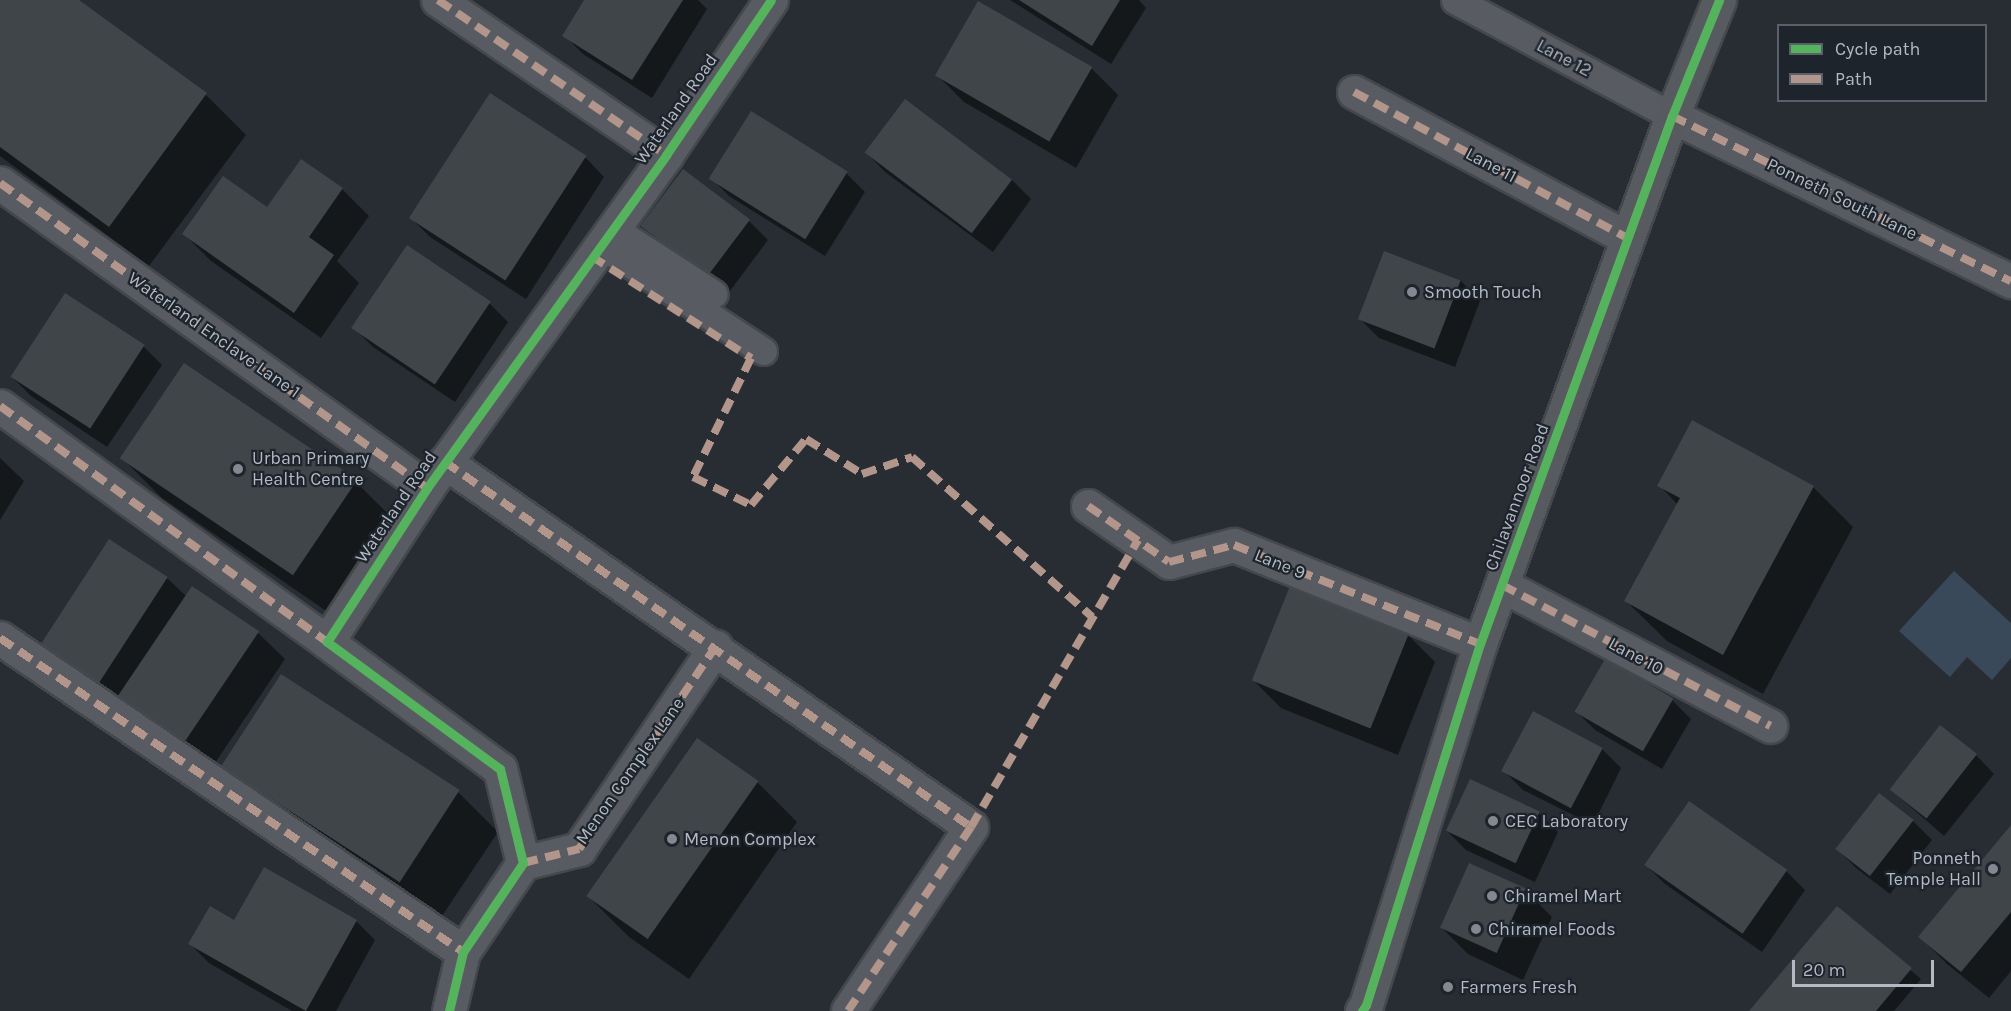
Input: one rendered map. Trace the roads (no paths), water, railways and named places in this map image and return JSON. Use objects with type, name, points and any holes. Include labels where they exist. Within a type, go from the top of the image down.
[{"type":"street","points":[[438,0],[666,155]]},
{"type":"street","name":"Waterland Road","points":[[327,642],[436,475],[666,155],[771,0]]},
{"type":"street","name":"Chilavannoor Road","points":[[1368,1009],[1480,644],[1672,116],[1719,0]]},
{"type":"street","name":"Lane 11","points":[[1354,92],[1628,238]]},
{"type":"street","name":"Ponneth South Lane","points":[[1672,116],[2011,281]]},
{"type":"street","name":"Waterland Enclave Lane 1","points":[[0,183],[436,475],[715,647],[971,827],[848,1011]]},
{"type":"street","points":[[0,406],[500,769],[523,863],[463,952],[449,1011]]},
{"type":"street","name":"Lane 9","points":[[1088,506],[1169,562],[1234,545],[1480,644]]},
{"type":"street","name":"Lane 10","points":[[1502,585],[1770,726]]},
{"type":"street","points":[[0,638],[463,952]]},
{"type":"street","name":"Menon Complex Lane","points":[[523,863],[579,849],[715,647]]},
{"type":"lane","name":"Lane 12","points":[[1455,0],[1672,116]]},
{"type":"lane","points":[[606,236],[714,294]]},
{"type":"lane","points":[[606,236],[763,351]]},
{"type":"water","points":[[1954,571],[2011,623],[2011,658],[1992,680],[1967,657],[1950,677],[1899,631]]},
{"type":"place","name":"Smooth Touch","points":[[1412,292]]},
{"type":"place","name":"Urban Primary Health Centre","points":[[238,469]]},
{"type":"place","name":"CEC Laboratory","points":[[1493,821]]},
{"type":"place","name":"Menon Complex","points":[[672,839]]},
{"type":"place","name":"Ponneth Temple Hall","points":[[1993,869]]},
{"type":"place","name":"Chiramel Mart","points":[[1492,896]]},
{"type":"place","name":"Chiramel Foods","points":[[1476,929]]},
{"type":"place","name":"Farmers Fresh","points":[[1448,987]]}]
